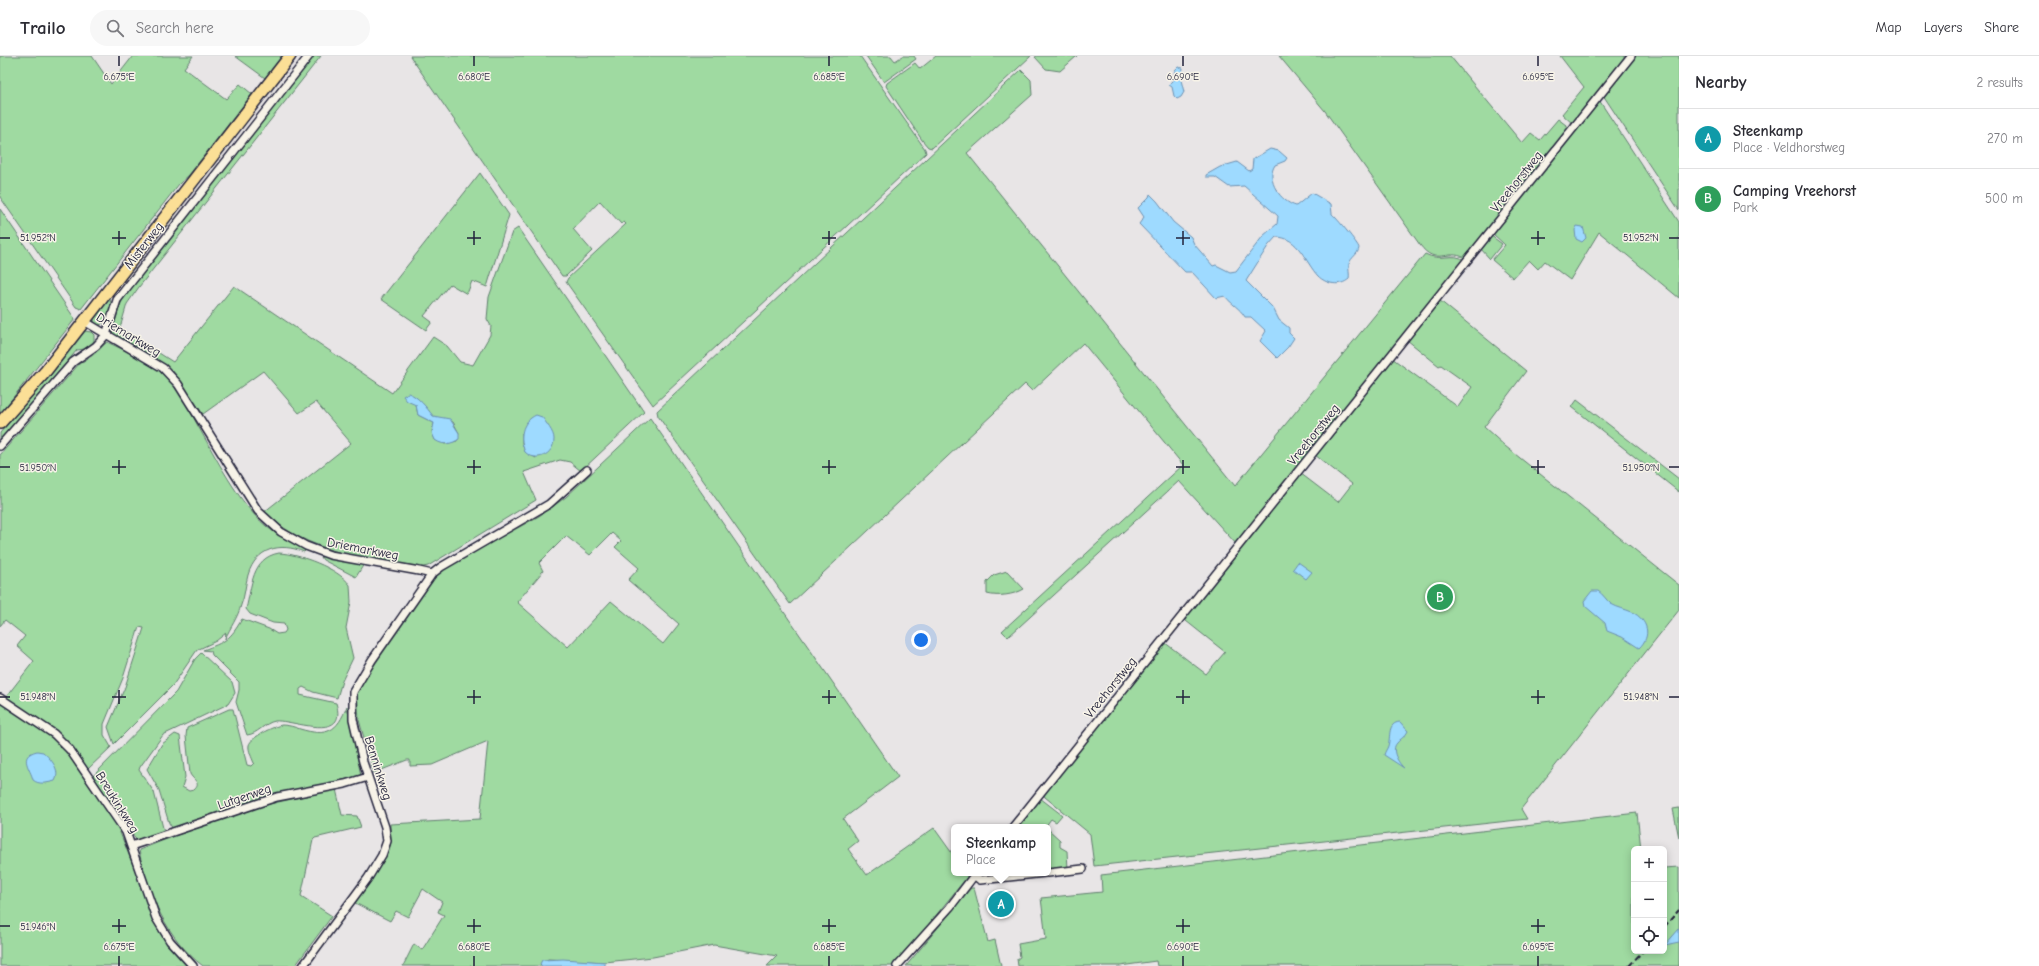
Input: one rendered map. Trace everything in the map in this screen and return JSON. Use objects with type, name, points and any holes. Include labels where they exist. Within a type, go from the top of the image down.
[{"type":"main road","name":"Misterweg","points":[[0,423],[45,372],[290,56]]},
{"type":"street","name":"Misterweg","points":[[0,446],[73,362],[96,346],[106,335],[118,300],[309,56]]},
{"type":"street","name":"Vreehorstweg","points":[[1015,824],[1631,56]]},
{"type":"street","name":"Driemarkweg","points":[[84,321],[163,368],[178,384],[258,511],[281,532],[306,546],[330,555],[432,574]]},
{"type":"street","points":[[432,574],[441,567],[549,504],[587,470]]},
{"type":"street","name":"Benninkweg","points":[[302,966],[368,878],[382,855],[387,841],[385,827],[368,777],[353,719],[353,692],[372,660],[432,574]]},
{"type":"street","name":"Breukinkweg","points":[[0,698],[54,734],[70,750],[126,832],[156,918],[170,941],[193,966]]},
{"type":"street","name":"Lutgerweg","points":[[131,846],[276,797],[345,784],[368,777]]},
{"type":"street","points":[[1051,873],[1083,869]]},
{"type":"street","points":[[897,966],[950,907],[973,876]]},
{"type":"street","points":[[977,876],[980,880],[1018,876]]},
{"type":"green space","points":[[0,56],[92,56],[111,84],[133,56],[193,56],[184,68],[226,99],[240,84],[252,94],[81,309],[76,307],[0,197]]},
{"type":"green space","points":[[235,56],[282,56],[265,78]]},
{"type":"green space","points":[[312,56],[321,56],[139,287],[127,304],[120,328],[173,362],[234,286],[392,393],[433,337],[447,346],[460,362],[473,365],[490,335],[491,326],[487,319],[489,297],[512,232],[518,228],[644,412],[581,471],[570,462],[560,460],[524,472],[536,500],[428,566],[423,567],[360,557],[319,546],[299,537],[281,526],[264,512],[351,443],[316,402],[299,413],[263,371],[203,414],[173,371],[116,337],[112,332],[120,305],[125,296]],"holes":[[[415,396],[433,416],[453,422],[459,433],[457,441],[445,444],[435,440],[432,431],[434,423],[418,415],[416,405],[413,402]],[[522,433],[536,458],[525,452],[522,443]]]},
{"type":"green space","points":[[410,56],[860,56],[925,149],[926,153],[653,405],[566,282],[568,278],[626,224],[624,222],[621,224],[600,201],[573,229],[592,251],[566,276],[562,276]]},
{"type":"green space","points":[[866,56],[891,56],[895,61],[903,56],[914,56],[916,59],[884,82]]},
{"type":"green space","points":[[936,56],[1031,56],[932,148],[928,147],[922,140],[886,86],[887,83],[915,63],[920,69]]},
{"type":"green space","points":[[1077,56],[1060,71],[1046,69],[1035,57]]},
{"type":"green space","points":[[1279,56],[1450,56],[1522,143],[1531,133],[1540,140],[1558,119],[1570,128],[1465,258],[1459,255],[1431,255],[1420,245],[1325,111]]},
{"type":"green space","points":[[1560,56],[1628,56],[1573,124],[1562,114],[1584,87]]},
{"type":"green space","points":[[1634,56],[1679,56],[1679,210],[1603,95]]},
{"type":"green space","points":[[1021,70],[1031,80],[1032,95],[967,153],[1235,486],[1425,254],[1436,257],[1456,257],[1464,260],[1237,545],[1179,481],[1008,637],[1002,631],[1183,465],[1083,343],[1032,391],[1025,384],[790,604],[658,416],[657,411]]},
{"type":"green space","points":[[1599,100],[1679,222],[1679,298],[1599,232],[1570,280],[1545,261],[1538,269],[1529,260],[1513,278],[1492,260],[1505,245],[1492,233]]},
{"type":"green space","points":[[480,173],[509,215],[487,287],[472,281],[467,294],[450,284],[424,316],[432,322],[426,330],[381,299]]},
{"type":"green space","points":[[0,209],[75,319],[0,414]]},
{"type":"green space","points":[[1490,235],[1502,244],[1490,259],[1480,248]]},
{"type":"green space","points":[[110,298],[109,315],[104,322],[97,326],[94,323],[94,319]]},
{"type":"green space","points":[[1439,300],[1526,371],[1484,427],[1505,446],[1679,585],[1679,610],[1521,809],[1527,819],[1094,866],[1090,834],[1045,797],[1043,793],[1164,642],[1206,674],[1225,652],[1186,621],[1185,617],[1300,473],[1338,502],[1352,484],[1315,455],[1392,358],[1458,407],[1472,387],[1441,365],[1439,366],[1407,340]]},
{"type":"green space","points":[[85,331],[91,332],[94,335],[94,341],[85,349],[77,350],[0,442],[0,433]]},
{"type":"green space","points":[[107,342],[150,364],[171,382],[182,398],[237,493],[246,505],[256,517],[271,530],[306,548],[306,550],[304,552],[295,549],[278,548],[263,553],[257,559],[248,575],[238,614],[225,639],[226,633],[216,641],[197,650],[173,685],[114,744],[108,727],[125,687],[144,628],[139,627],[123,678],[104,724],[104,735],[111,747],[88,769],[70,746],[51,728],[6,697],[34,661],[17,646],[25,636],[5,620],[0,626],[0,455],[79,364],[93,355]]},
{"type":"green space","points":[[1577,400],[1679,479],[1679,492],[1572,407]]},
{"type":"green space","points":[[650,418],[898,777],[843,819],[858,841],[848,849],[867,875],[934,828],[951,852],[951,876],[967,876],[895,966],[767,966],[777,956],[714,945],[653,957],[605,962],[548,959],[540,964],[542,966],[403,966],[414,944],[422,950],[444,915],[438,912],[442,902],[423,889],[408,917],[396,911],[390,921],[355,903],[389,850],[391,841],[390,824],[480,819],[488,741],[432,765],[410,766],[410,760],[407,760],[374,773],[359,720],[357,690],[435,578],[444,569],[539,516],[566,497]],"holes":[[[612,533],[621,541],[615,547],[639,568],[628,580],[679,624],[663,644],[611,601],[568,647],[517,602],[543,571],[539,563],[566,536],[590,555]]]},
{"type":"green space","points":[[279,553],[297,556],[318,563],[337,573],[350,585],[351,602],[346,628],[353,658],[342,681],[337,698],[313,692],[303,687],[300,689],[300,695],[336,703],[338,715],[334,723],[327,726],[316,727],[275,721],[254,733],[247,735],[236,702],[239,682],[212,655],[211,651],[203,650],[217,645],[230,636],[242,619],[269,629],[277,634],[284,633],[286,630],[284,624],[273,623],[250,614],[246,609],[254,575],[258,567],[270,556]]},
{"type":"green space","points":[[321,557],[364,564],[356,577],[323,560]]},
{"type":"green space","points":[[1007,571],[1024,589],[1016,593],[1006,595],[987,594],[987,582],[994,575]]},
{"type":"green space","points":[[201,653],[232,682],[235,693],[228,704],[163,735],[140,767],[139,770],[154,792],[164,832],[137,841],[93,776],[176,692],[195,659]]},
{"type":"green space","points":[[0,702],[46,733],[63,748],[115,820],[158,928],[168,943],[189,966],[0,966]]},
{"type":"green space","points":[[347,706],[361,776],[289,792],[173,829],[169,823],[159,790],[147,769],[162,744],[175,734],[180,736],[185,777],[182,787],[189,791],[196,788],[197,783],[190,774],[186,736],[187,728],[229,709],[233,709],[247,765],[251,766],[254,763],[249,745],[258,735],[282,725],[309,731],[324,732],[335,727]]},
{"type":"green space","points":[[336,789],[342,815],[357,816],[361,827],[315,838],[313,840],[301,896],[332,916],[295,966],[203,966],[179,943],[160,914],[147,882],[139,850],[177,835],[265,805]]},
{"type":"green space","points":[[1040,798],[1062,815],[1056,822],[1051,819],[1047,824],[1018,824]]},
{"type":"green space","points":[[1679,808],[1679,838],[1673,809]]},
{"type":"green space","points":[[1637,813],[1641,846],[1631,846],[1631,954],[1667,954],[1667,868],[1679,867],[1679,966],[1157,966],[1156,961],[1120,966],[1018,966],[1017,959],[1020,957],[1018,944],[1046,939],[1041,898],[1102,892],[1101,875]]},
{"type":"green space","points":[[1051,832],[1060,840],[1060,847],[1067,851],[1068,869],[1051,871]]},
{"type":"green space","points":[[971,888],[974,888],[988,942],[995,940],[1001,966],[906,966]]},
{"type":"water","points":[[1178,67],[1183,68],[1181,80],[1184,92],[1181,97],[1177,99],[1174,96],[1172,87],[1169,85],[1173,81],[1175,70]]},
{"type":"water","points":[[1270,149],[1279,151],[1287,158],[1285,161],[1275,165],[1272,171],[1273,184],[1280,195],[1290,204],[1296,206],[1312,193],[1331,204],[1332,214],[1359,248],[1349,264],[1349,279],[1341,283],[1333,284],[1321,279],[1318,276],[1301,251],[1290,241],[1284,238],[1276,237],[1268,246],[1246,281],[1273,308],[1279,320],[1289,328],[1289,333],[1294,338],[1288,347],[1277,358],[1260,341],[1266,331],[1251,317],[1245,317],[1241,311],[1225,296],[1216,298],[1192,272],[1185,272],[1139,224],[1144,217],[1138,208],[1150,194],[1173,222],[1191,237],[1194,244],[1213,266],[1216,265],[1230,272],[1236,271],[1263,236],[1277,224],[1278,216],[1244,186],[1229,187],[1215,177],[1206,177],[1206,175],[1220,167],[1237,162],[1249,171],[1252,169],[1253,159]]},
{"type":"water","points":[[1577,226],[1583,227],[1586,238],[1582,242],[1576,239],[1575,230]]},
{"type":"water","points":[[408,393],[419,399],[433,416],[450,419],[459,433],[459,439],[447,444],[435,440],[432,433],[434,423],[418,415],[416,405],[407,401],[403,396]]},
{"type":"water","points":[[536,415],[542,417],[554,436],[551,449],[544,456],[539,457],[534,457],[525,452],[522,441],[524,426]]},
{"type":"water","points":[[1298,562],[1312,572],[1306,579],[1293,569]]},
{"type":"water","points":[[1592,591],[1598,591],[1611,604],[1632,612],[1642,619],[1647,633],[1646,638],[1639,648],[1622,637],[1607,631],[1605,623],[1585,606],[1584,601]]},
{"type":"water","points":[[1400,722],[1408,731],[1406,735],[1397,743],[1394,749],[1398,760],[1404,768],[1384,755],[1388,746],[1391,727]]},
{"type":"water","points":[[37,751],[43,752],[54,765],[57,773],[55,781],[40,783],[33,780],[26,759],[31,753]]},
{"type":"water","points":[[1679,929],[1679,942],[1667,945]]},
{"type":"water","points":[[563,959],[605,962],[605,966],[542,966],[540,964],[542,960]]},
{"type":"railway","points":[[1667,924],[1679,910]]},
{"type":"railway","points":[[1629,966],[1640,954]]},
{"type":"place","name":"Camping Vreehorst","points":[[1440,597]]},
{"type":"place","name":"Steenkamp","points":[[1001,904]]}]
